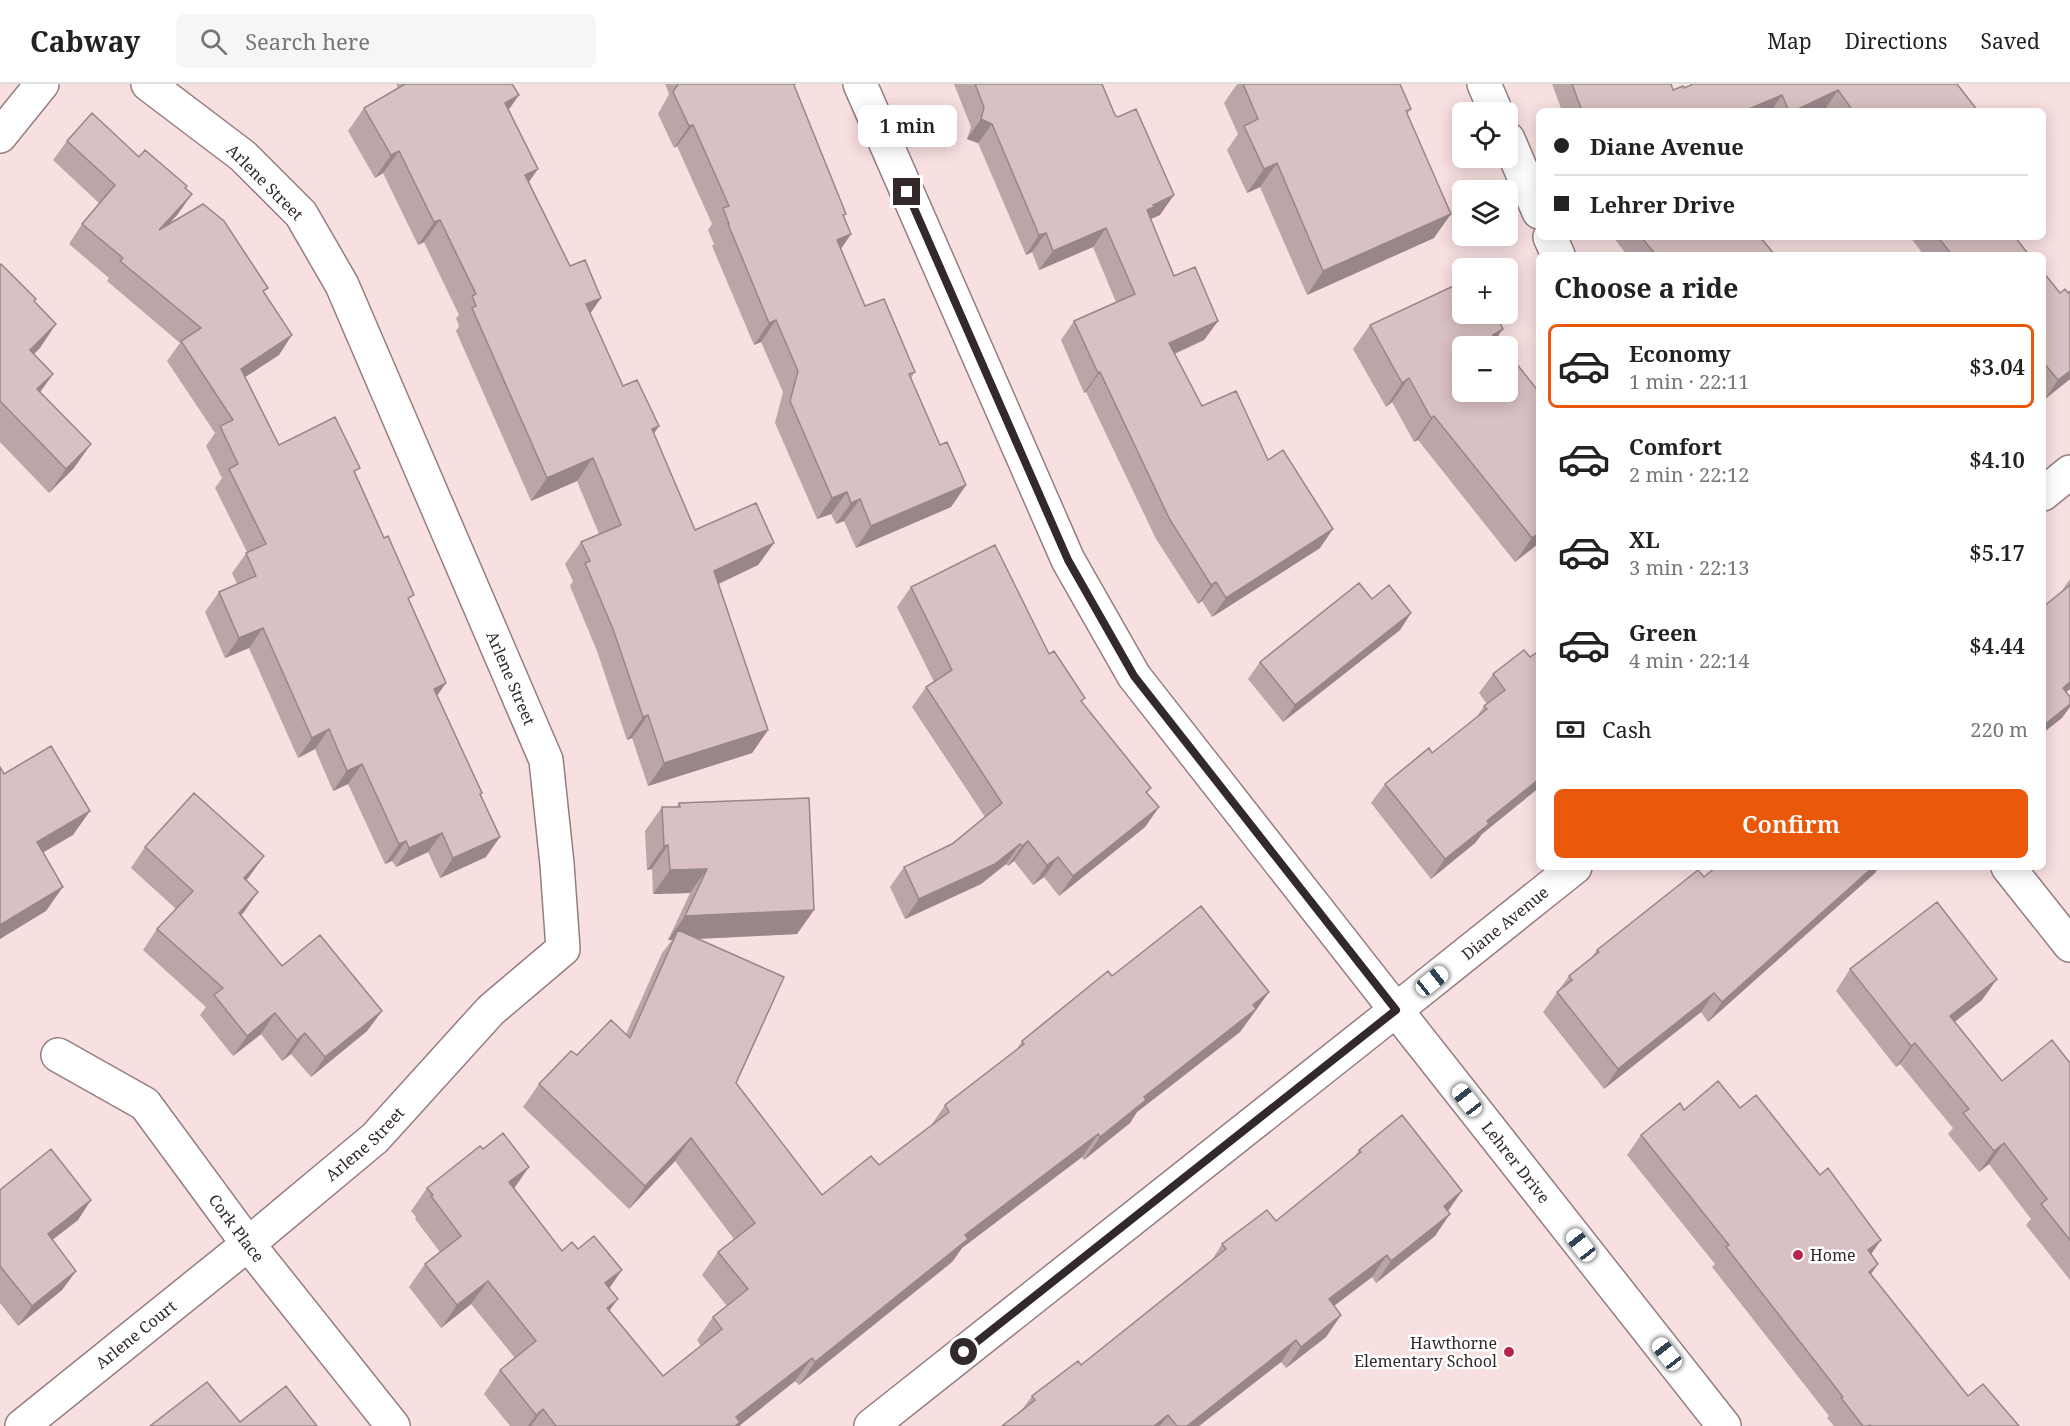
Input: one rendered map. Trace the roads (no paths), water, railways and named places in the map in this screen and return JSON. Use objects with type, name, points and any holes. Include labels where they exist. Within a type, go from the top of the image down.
[{"type":"street","points":[[0,136],[42,84]]},
{"type":"street","name":"Arlene Street","points":[[148,84],[243,156],[301,214],[342,285],[546,759],[557,864],[562,949],[490,1010],[375,1138],[248,1244]]},
{"type":"street","name":"Lehrer Drive","points":[[860,84],[1068,560],[1134,676],[1724,1426]]},
{"type":"street","points":[[1484,84],[1492,102]]},
{"type":"street","points":[[1518,163],[1536,205]]},
{"type":"street","points":[[2046,492],[2070,472]]},
{"type":"street","name":"Diane Avenue","points":[[871,1426],[1571,870]]},
{"type":"street","points":[[2010,870],[2070,945]]},
{"type":"street","name":"Cork Place","points":[[58,1054],[145,1104],[248,1244],[393,1426]]},
{"type":"street","name":"Arlene Court","points":[[22,1426],[248,1244]]},
{"type":"place","name":"Home","points":[[1798,1255]]},
{"type":"place","name":"Hawthorne Elementary School","points":[[1509,1352]]}]
